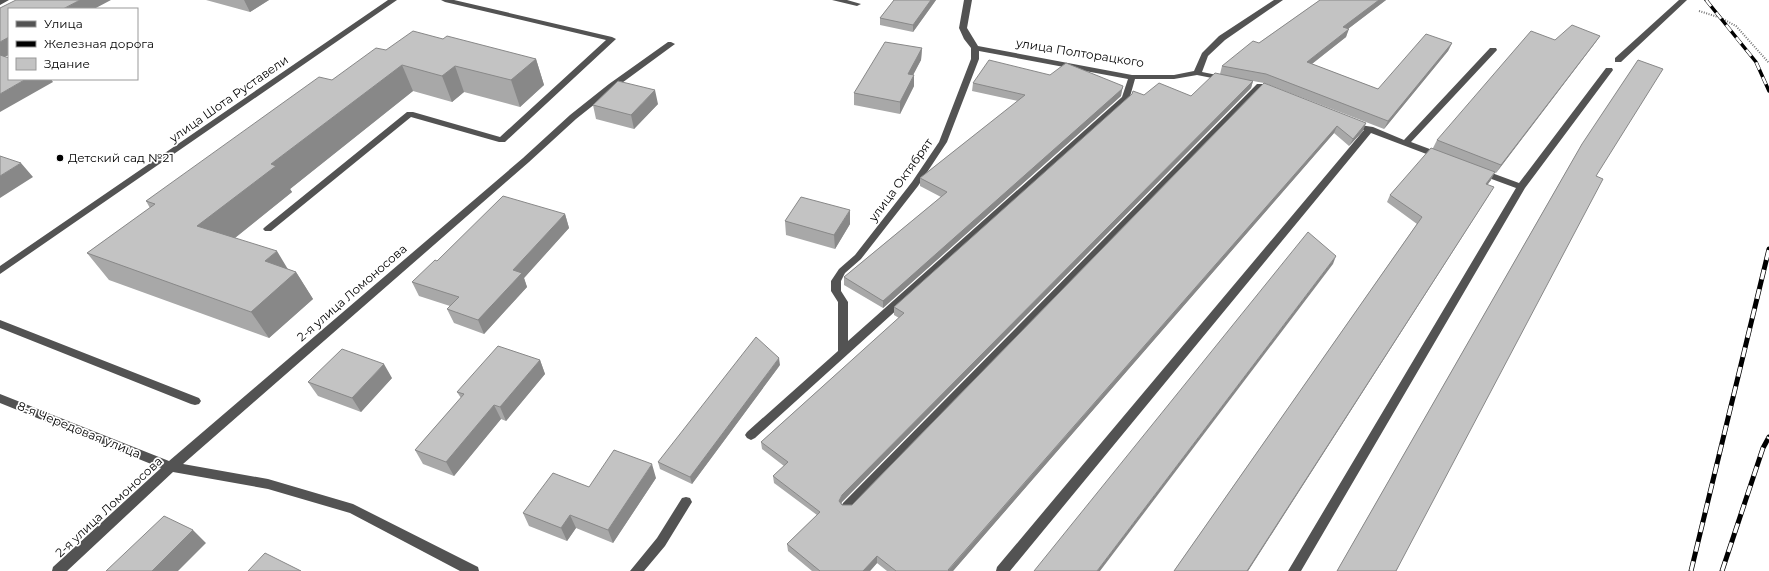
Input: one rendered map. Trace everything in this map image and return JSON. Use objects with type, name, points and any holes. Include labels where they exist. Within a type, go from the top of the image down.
[{"type":"street","points":[[0,3],[6,0]]},
{"type":"street","name":"улица Шота Руставели","points":[[0,271],[393,0]]},
{"type":"street","points":[[268,229],[410,114],[502,140],[612,39],[445,0]]},
{"type":"street","points":[[836,0],[857,4]]},
{"type":"street","points":[[968,0],[963,28],[968,39],[975,48]]},
{"type":"street","points":[[1196,73],[1205,56],[1222,38],[1279,0]]},
{"type":"street","points":[[1618,60],[1681,2]]},
{"type":"street","name":"2-я улица Ломоносова","points":[[58,571],[171,468],[526,160],[573,117],[612,86],[671,44]]},
{"type":"street","name":"улица Полторацкого","points":[[975,48],[1132,77],[1174,76],[1196,73],[1232,80]]},
{"type":"street","name":"улица Октябрят","points":[[843,352],[843,302],[836,291],[836,281],[842,271],[858,257],[914,184],[943,142],[974,63],[975,48]]},
{"type":"street","points":[[1406,143],[1493,50]]},
{"type":"street","points":[[1294,571],[1521,187],[1609,70]]},
{"type":"street","points":[[751,435],[1126,98],[1132,77]]},
{"type":"street","points":[[847,507],[1260,86]]},
{"type":"street","points":[[1355,123],[1449,160]]},
{"type":"street","points":[[1002,571],[1370,129]]},
{"type":"street","points":[[1471,168],[1521,187]]},
{"type":"street","points":[[0,324],[195,401]]},
{"type":"street","name":"8-я Чередовая улица","points":[[0,398],[171,468],[268,484],[353,509],[472,571]]},
{"type":"street","points":[[636,571],[661,542],[686,502]]},
{"type":"path","points":[[1681,2],[1721,18],[1736,26],[1769,63]]},
{"type":"building","points":[[16,0],[80,0],[65,8],[8,8],[8,38],[0,42],[0,8]]},
{"type":"building","points":[[894,0],[931,0],[913,25],[880,18]]},
{"type":"building","points":[[1320,0],[1379,0],[1343,27],[1349,29],[1307,62],[1378,89],[1426,34],[1452,43],[1388,121],[1266,74],[1222,66],[1253,41],[1259,43]]},
{"type":"building","points":[[1572,25],[1600,36],[1501,165],[1437,140],[1531,31],[1555,40]]},
{"type":"building","points":[[413,31],[443,39],[447,36],[536,59],[511,80],[455,66],[442,76],[402,65],[271,164],[276,166],[197,226],[277,251],[265,261],[296,272],[251,312],[87,253],[155,204],[146,201],[319,77],[332,80],[376,48],[386,50]]},
{"type":"building","points":[[885,42],[922,48],[908,74],[914,75],[900,102],[854,93]]},
{"type":"building","points":[[0,55],[8,58],[8,80],[24,80],[0,94]]},
{"type":"building","points":[[989,60],[1050,75],[1066,63],[1123,86],[1122,89],[883,301],[844,277],[947,192],[920,178],[1025,95],[973,83]]},
{"type":"building","points":[[1638,60],[1663,69],[1596,176],[1603,179],[1396,571],[1337,571],[1582,144]]},
{"type":"building","points":[[1215,73],[1253,81],[842,495],[839,501],[842,505],[852,505],[1264,83],[1366,123],[1353,139],[1337,126],[948,570],[949,571],[896,571],[877,556],[863,571],[820,571],[787,544],[820,512],[773,476],[788,462],[761,442],[904,313],[894,307],[1132,94],[1133,91],[1144,95],[1159,83],[1191,96]]},
{"type":"building","points":[[618,81],[655,90],[631,115],[593,105]]},
{"type":"building","points":[[1431,148],[1495,172],[1486,184],[1494,187],[1247,571],[1174,571],[1422,217],[1390,195]]},
{"type":"building","points":[[0,156],[21,163],[0,176]]},
{"type":"building","points":[[503,196],[565,214],[513,270],[522,273],[478,320],[447,309],[459,297],[412,282],[435,260],[437,261]]},
{"type":"building","points":[[801,197],[850,210],[834,235],[785,221]]},
{"type":"building","points":[[1308,232],[1336,256],[1097,571],[1034,571]]},
{"type":"building","points":[[756,337],[779,358],[690,477],[658,462]]},
{"type":"building","points":[[498,346],[540,360],[500,407],[494,405],[446,462],[415,450],[464,394],[457,392]]},
{"type":"building","points":[[342,349],[384,364],[352,398],[308,382]]},
{"type":"building","points":[[614,450],[652,464],[608,530],[570,515],[561,528],[523,513],[553,473],[589,487]]},
{"type":"building","points":[[164,516],[193,530],[152,571],[106,571]]},
{"type":"building","points":[[265,553],[301,571],[248,571]]},
{"type":"railway","points":[[1706,0],[1756,62],[1769,91]]},
{"type":"railway","points":[[1691,571],[1769,249]]},
{"type":"railway","points":[[1722,571],[1763,448],[1769,437]]},
{"type":"place","name":"Детский сад №21","points":[[60,158]]}]
